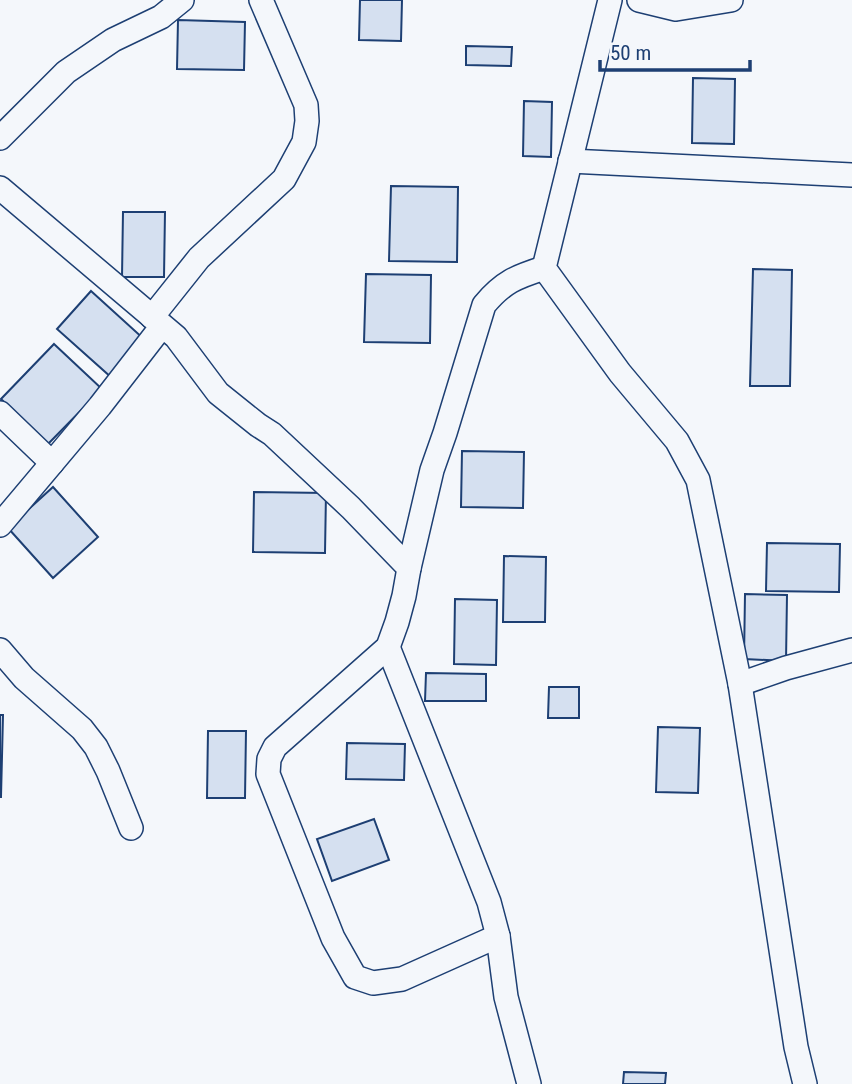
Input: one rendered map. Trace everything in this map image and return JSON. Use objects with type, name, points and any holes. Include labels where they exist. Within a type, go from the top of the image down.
[{"type":"street","points":[[0,138],[66,72],[113,40],[161,17],[182,0]]},
{"type":"street","points":[[0,525],[100,405],[199,258],[284,179],[304,142],[306,105],[261,0]]},
{"type":"street","points":[[610,0],[544,268],[620,373],[677,441],[698,480],[740,684],[796,1047],[805,1084]]},
{"type":"street","points":[[639,0],[676,9],[730,0]]},
{"type":"street","points":[[570,160],[852,175]]},
{"type":"street","points":[[0,188],[183,345],[218,393],[272,434],[351,508],[409,568]]},
{"type":"street","points":[[498,936],[402,979],[373,983],[355,977],[333,938],[268,774],[269,759],[275,747],[388,647],[404,596],[432,470],[484,305],[496,291],[516,277],[544,268]]},
{"type":"street","points":[[0,413],[52,463]]},
{"type":"street","points":[[388,647],[489,902],[498,936],[506,997],[529,1084]]},
{"type":"street","points":[[0,650],[24,678],[82,729],[96,747],[131,828]]},
{"type":"street","points":[[740,684],[852,650]]},
{"type":"building","points":[[360,0],[402,0],[401,41],[359,40]]},
{"type":"building","points":[[178,20],[245,22],[244,70],[177,69]]},
{"type":"building","points":[[466,46],[512,47],[511,66],[466,65]]},
{"type":"building","points":[[693,78],[735,79],[734,144],[692,143]]},
{"type":"building","points":[[524,101],[552,102],[551,157],[523,156]]},
{"type":"building","points":[[391,186],[458,187],[457,262],[389,261]]},
{"type":"building","points":[[123,212],[165,212],[164,277],[122,277]]},
{"type":"building","points":[[753,269],[792,270],[790,386],[750,386]]},
{"type":"building","points":[[366,274],[431,275],[430,343],[364,342]]},
{"type":"building","points":[[91,291],[145,340],[112,378],[57,329]]},
{"type":"building","points":[[54,344],[102,389],[48,444],[1,399]]},
{"type":"building","points":[[462,451],[524,452],[523,508],[461,507]]},
{"type":"building","points":[[53,487],[98,537],[53,578],[8,528]]},
{"type":"building","points":[[254,492],[326,493],[325,553],[253,552]]},
{"type":"building","points":[[767,543],[840,544],[839,592],[766,591]]},
{"type":"building","points":[[504,556],[546,557],[545,622],[503,622]]},
{"type":"building","points":[[745,594],[787,595],[786,661],[744,659]]},
{"type":"building","points":[[455,599],[497,600],[496,665],[454,664]]},
{"type":"building","points":[[426,673],[486,674],[486,701],[425,701]]},
{"type":"building","points":[[549,687],[579,687],[579,718],[548,718]]},
{"type":"building","points":[[0,715],[3,715],[1,797],[0,797]]},
{"type":"building","points":[[658,727],[700,728],[698,793],[656,792]]},
{"type":"building","points":[[208,731],[246,731],[245,798],[207,798]]},
{"type":"building","points":[[347,743],[405,744],[404,780],[346,779]]},
{"type":"building","points":[[374,819],[389,860],[332,881],[317,839]]},
{"type":"building","points":[[624,1072],[666,1073],[665,1084],[623,1084]]}]
